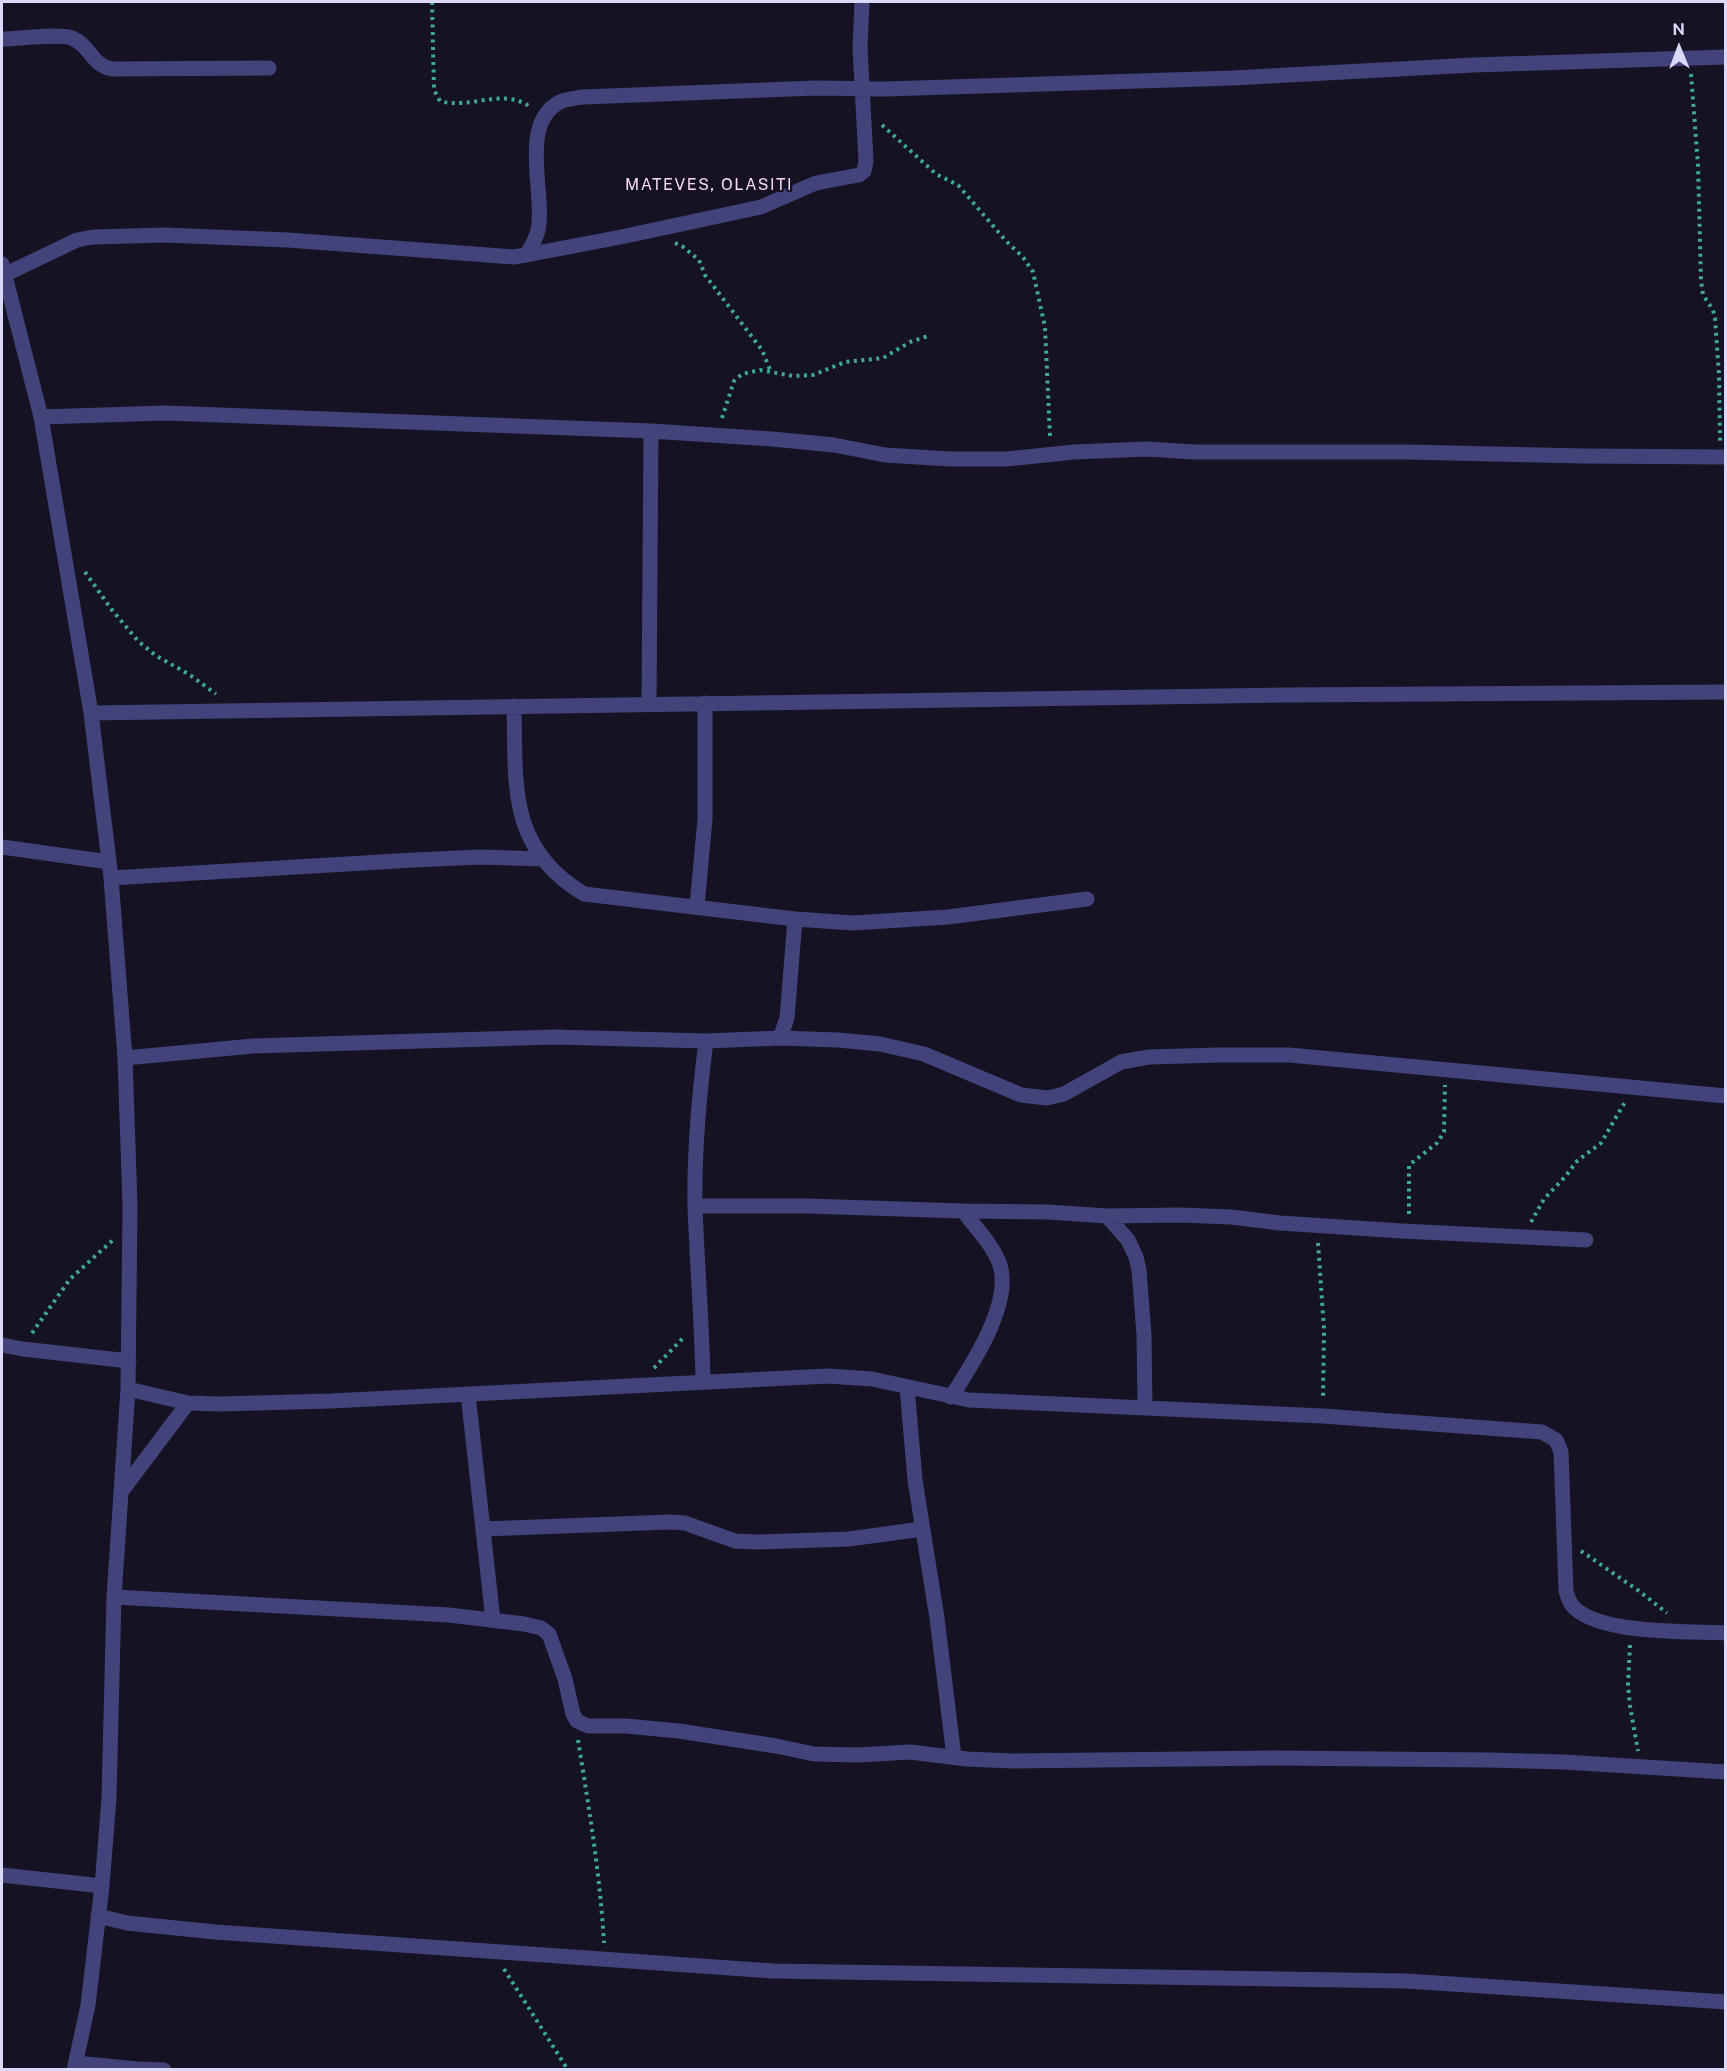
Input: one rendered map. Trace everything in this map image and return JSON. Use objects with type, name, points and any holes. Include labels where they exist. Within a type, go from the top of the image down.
[{"type":"street","points":[[164,2070],[75,2066],[88,2005],[102,1886],[109,1798],[114,1597],[128,1389],[130,1206],[124,1058],[111,878],[91,713],[41,417],[3,269],[76,240],[165,235],[288,240],[514,258],[761,207],[816,183],[860,175],[864,171],[866,161],[860,47],[862,2]]},
{"type":"street","points":[[2,39],[72,38],[82,44],[102,68],[269,68]]},
{"type":"street","points":[[526,255],[535,242],[539,227],[536,151],[539,130],[549,110],[561,101],[583,97],[804,88],[1233,78],[1473,64],[1725,57]]},
{"type":"street","points":[[41,417],[165,413],[651,431],[834,445],[885,455],[920,458],[1007,459],[1051,454],[1147,449],[1194,452],[1394,452],[1723,457]]},
{"type":"street","points":[[649,704],[651,431]]},
{"type":"street","points":[[91,713],[1299,694],[1725,692]]},
{"type":"street","points":[[697,906],[705,819],[705,704]]},
{"type":"street","points":[[514,706],[517,796],[524,828],[543,859],[563,881],[584,894],[795,919],[853,922],[919,919],[1087,899]]},
{"type":"street","points":[[2,848],[109,862]]},
{"type":"street","points":[[111,878],[480,857],[543,859]]},
{"type":"street","points":[[780,1038],[787,1018],[795,919]]},
{"type":"street","points":[[124,1058],[253,1046],[302,1044],[555,1037],[706,1041],[780,1038],[880,1044],[924,1054],[1021,1095],[1047,1098],[1064,1094],[1121,1062],[1149,1057],[1289,1055],[1725,1096]]},
{"type":"street","points":[[703,1381],[702,1318],[695,1206],[699,1095],[706,1041]]},
{"type":"street","points":[[695,1206],[808,1206],[963,1212],[1048,1212],[1107,1216],[1180,1215],[1402,1231],[1586,1240]]},
{"type":"street","points":[[951,1397],[983,1342],[996,1314],[1002,1284],[999,1263],[986,1241],[963,1212]]},
{"type":"street","points":[[1107,1216],[1128,1240],[1136,1257],[1144,1335],[1145,1407]]},
{"type":"street","points":[[2,1345],[129,1360]]},
{"type":"street","points":[[128,1389],[188,1403],[331,1401],[828,1376],[872,1379],[951,1397],[1010,1403],[1323,1416],[1542,1432],[1556,1440],[1561,1452],[1566,1591],[1570,1603],[1576,1610],[1597,1621],[1631,1629],[1725,1633]]},
{"type":"street","points":[[907,1387],[911,1447],[937,1618],[954,1757]]},
{"type":"street","points":[[468,1394],[493,1620]]},
{"type":"street","points":[[121,1492],[188,1403]]},
{"type":"street","points":[[483,1529],[677,1522],[735,1540],[758,1542],[849,1539],[922,1529]]},
{"type":"street","points":[[114,1597],[449,1615],[541,1628],[549,1634],[577,1721],[588,1726],[626,1726],[679,1731],[814,1754],[858,1755],[910,1752],[1012,1761],[1274,1758],[1489,1760],[1564,1762],[1725,1772]]},
{"type":"street","points":[[2,1875],[102,1886]]},
{"type":"street","points":[[98,1916],[163,1928],[773,1971],[1406,1981],[1725,2002]]},
{"type":"path","points":[[432,2],[434,90],[440,101],[446,103],[515,99],[523,101],[544,119]]},
{"type":"path","points":[[1690,58],[1698,165],[1701,280],[1703,295],[1713,310],[1715,318],[1723,457]]},
{"type":"path","points":[[863,109],[936,174],[958,185],[1006,241],[1023,257],[1033,272],[1045,327],[1051,454]]},
{"type":"path","points":[[651,230],[682,246],[699,260],[705,275],[762,350],[771,372]]},
{"type":"path","points":[[715,436],[734,381],[742,374],[760,370],[794,376],[813,375],[845,362],[883,358],[910,342],[928,336]]},
{"type":"path","points":[[80,564],[112,610],[138,641],[190,675],[238,711]]},
{"type":"path","points":[[1402,1231],[1409,1212],[1409,1165],[1437,1143],[1444,1132],[1445,1070]]},
{"type":"path","points":[[1520,1237],[1544,1199],[1577,1161],[1601,1143],[1633,1089]]},
{"type":"path","points":[[1323,1416],[1324,1329],[1321,1257],[1318,1245],[1320,1237],[1333,1226]]},
{"type":"path","points":[[23,1349],[70,1279],[129,1228]]},
{"type":"path","points":[[635,1384],[702,1318]]},
{"type":"path","points":[[1563,1538],[1639,1591],[1689,1631]]},
{"type":"path","points":[[1631,1629],[1628,1685],[1641,1767]]},
{"type":"path","points":[[577,1721],[577,1737],[600,1881],[604,1960]]},
{"type":"path","points":[[494,1952],[568,2070]]},
{"type":"district","name":"MATEVES, OLASITI","points":[[709,185]]}]
